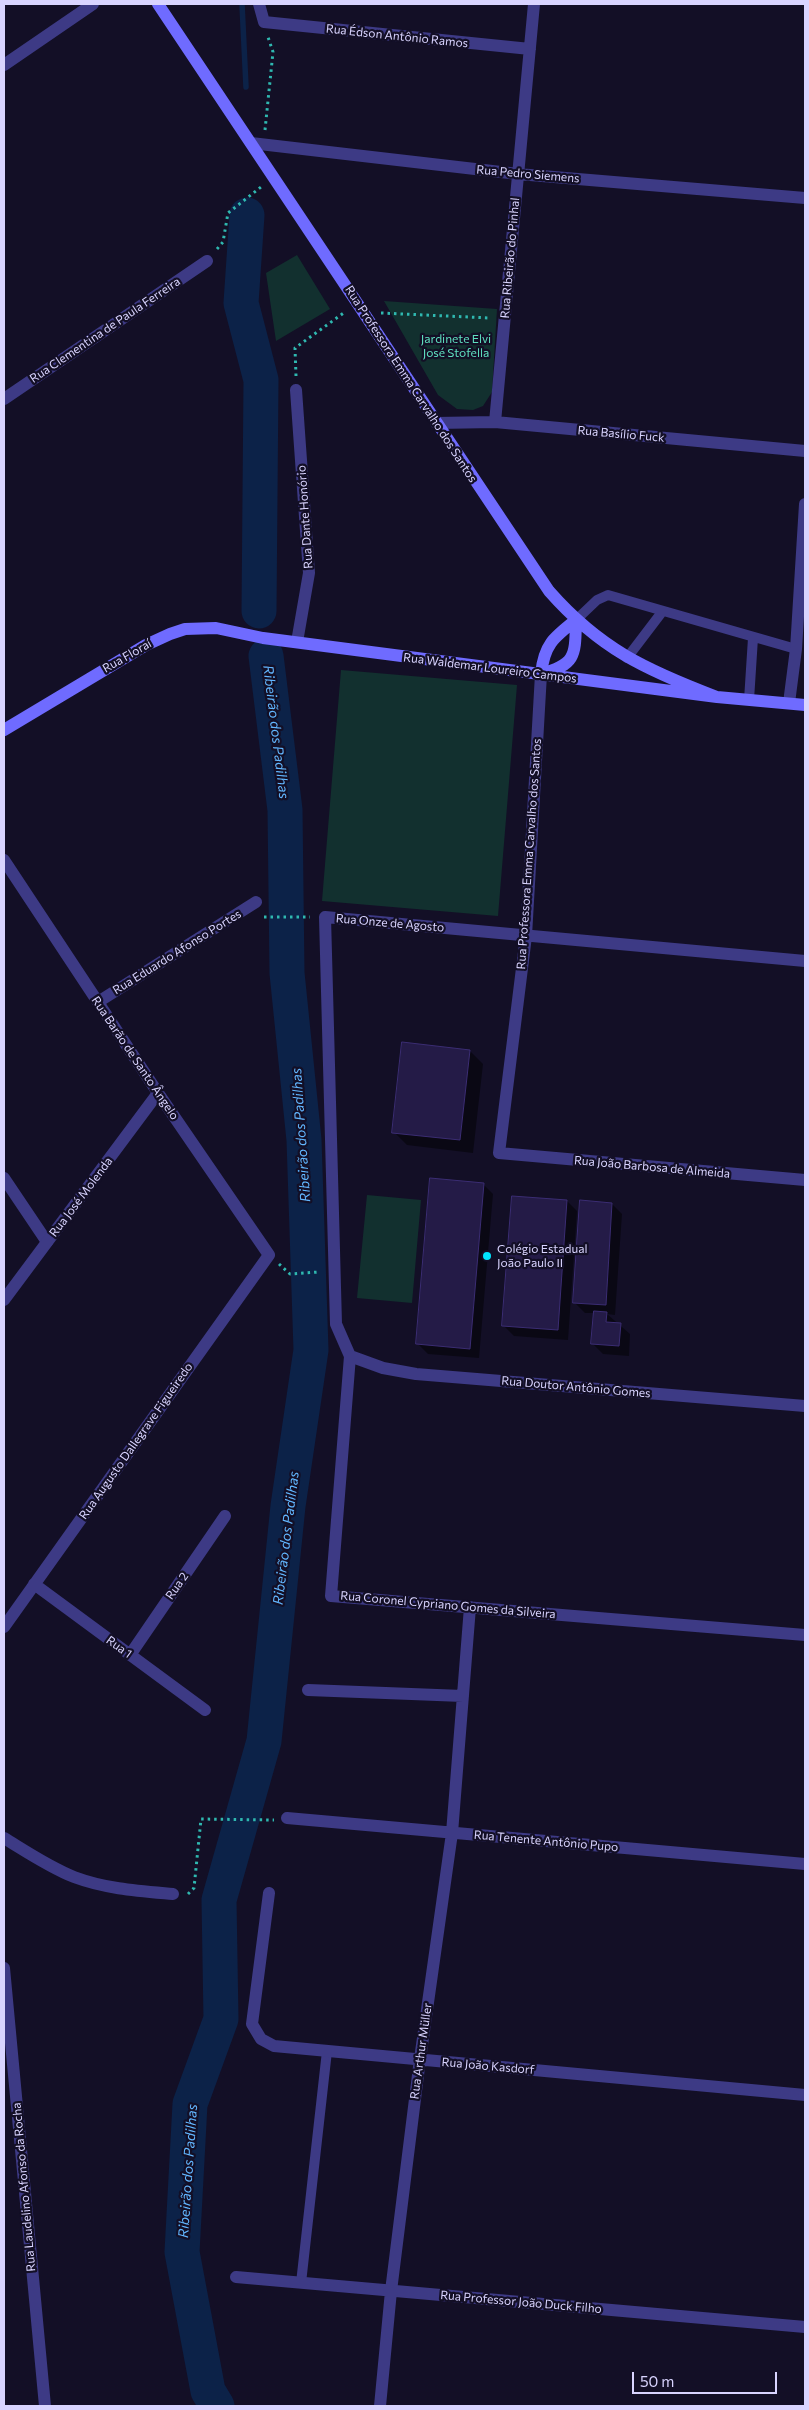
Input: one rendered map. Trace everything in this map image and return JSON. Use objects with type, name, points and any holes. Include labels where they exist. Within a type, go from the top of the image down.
[{"type":"main road","name":"Rua Professora Emma Carvalho dos Santos","points":[[158,4],[258,144],[274,177],[535,571],[576,620]]},
{"type":"main road","name":"Rua Waldemar Loureiro Campos","points":[[576,620],[627,658],[665,677],[717,697]]},
{"type":"main road","points":[[576,620],[574,652],[569,662],[565,666],[541,674],[546,649],[558,634],[576,620]]},
{"type":"main road","name":"Rua Floraí","points":[[4,730],[146,645],[170,634],[185,629],[216,628],[263,638]]},
{"type":"main road","name":"Rua Waldemar Loureiro Campos","points":[[263,638],[717,697],[805,705]]},
{"type":"street","points":[[4,65],[93,4]]},
{"type":"street","points":[[259,4],[264,22]]},
{"type":"street","name":"Rua Ribeirão do Pinhal","points":[[495,422],[534,4]]},
{"type":"street","name":"Rua Édson Antônio Ramos","points":[[264,22],[530,49]]},
{"type":"street","name":"Rua Pedro Siemens","points":[[258,144],[518,174],[805,198]]},
{"type":"street","name":"Rua Clementina de Paula Ferreira","points":[[4,399],[206,261]]},
{"type":"street","name":"Rua Dante Honório","points":[[296,390],[309,573],[297,642]]},
{"type":"street","name":"Rua Basílio Fuck","points":[[436,423],[495,422],[805,451]]},
{"type":"street","points":[[789,703],[796,649],[805,504]]},
{"type":"street","name":"Rua Professora Emma Carvalho dos Santos","points":[[499,1153],[526,936],[541,674]]},
{"type":"street","name":"Rua Barão de Santo Ângelo","points":[[4,860],[158,1093],[269,1255]]},
{"type":"street","name":"Rua Eduardo Afonso Portes","points":[[98,1002],[256,902]]},
{"type":"street","name":"Rua Onze de Agosto","points":[[350,1356],[336,1324],[325,917],[805,961]]},
{"type":"street","name":"Rua José Molenda","points":[[4,1300],[158,1093]]},
{"type":"street","name":"Rua João Barbosa de Almeida","points":[[499,1153],[805,1180]]},
{"type":"street","points":[[4,1178],[47,1242]]},
{"type":"street","name":"Rua Augusto Dallegrave Figueiredo","points":[[4,1627],[269,1255]]},
{"type":"street","name":"Rua Doutor Antônio Gomes","points":[[350,1356],[383,1368],[416,1374],[805,1406]]},
{"type":"street","name":"Rua Coronel Cypriano Gomes da Silveira","points":[[350,1356],[331,1596],[805,1635]]},
{"type":"street","name":"Rua 2","points":[[130,1655],[225,1516]]},
{"type":"street","name":"Rua 1","points":[[34,1584],[205,1710]]},
{"type":"street","name":"Rua Arthur Müller","points":[[380,2406],[391,2291],[420,2059],[452,1833],[470,1607]]},
{"type":"street","points":[[308,1690],[463,1696]]},
{"type":"street","name":"Rua Tenente Antônio Pupo","points":[[287,1818],[805,1864]]},
{"type":"street","points":[[4,1838],[53,1867],[88,1881],[129,1890],[173,1894]]},
{"type":"street","name":"Rua João Kasdorf","points":[[269,1893],[252,2024],[261,2039],[274,2046],[805,2095]]},
{"type":"street","name":"Rua Laudelino Afonso da Rocha","points":[[4,1968],[7,2042],[45,2406]]},
{"type":"street","name":"Rua Professor João Duck Filho","points":[[236,2277],[805,2328]]},
{"type":"lane","points":[[576,620],[597,600],[608,596],[796,649]]},
{"type":"lane","points":[[627,658],[662,612]]},
{"type":"lane","points":[[749,700],[753,638]]},
{"type":"lane","points":[[301,2283],[326,2051]]},
{"type":"path","points":[[258,144],[273,52],[264,22]]},
{"type":"path","points":[[206,261],[223,242],[228,213],[274,177]]},
{"type":"path","points":[[296,390],[295,348],[360,308],[505,319]]},
{"type":"path","points":[[258,917],[313,917]]},
{"type":"path","points":[[290,1274],[325,1272]]},
{"type":"path","points":[[173,1894],[186,1896],[194,1888],[201,1819],[270,1821]]},
{"type":"green space","points":[[297,255],[330,309],[276,341],[266,273]]},
{"type":"green space","name":"Jardinete Elvi José Stofella","points":[[384,301],[497,309],[492,392],[483,406],[473,410],[457,409],[438,395]]},
{"type":"green space","points":[[341,670],[517,685],[498,916],[322,901]]},
{"type":"green space","points":[[367,1195],[421,1200],[412,1303],[357,1298]]},
{"type":"building","points":[[402,1042],[470,1050],[460,1140],[392,1133]]},
{"type":"building","points":[[430,1178],[484,1183],[470,1349],[416,1344]]},
{"type":"building","points":[[512,1196],[567,1200],[558,1330],[502,1326]]},
{"type":"building","points":[[580,1200],[612,1203],[606,1305],[573,1303]]},
{"type":"building","points":[[594,1311],[607,1312],[606,1322],[621,1323],[619,1346],[591,1344]]},
{"type":"waterway","name":"Ribeirão dos Padilhas","points":[[242,4],[246,87]]},
{"type":"waterway","name":"Ribeirão dos Padilhas","points":[[247,215],[241,303],[261,380],[259,611]]},
{"type":"waterway","name":"Ribeirão dos Padilhas","points":[[217,2406],[208,2391],[182,2252],[190,2104],[221,2019],[219,1900],[264,1741],[288,1506],[311,1350],[304,1140],[287,973],[285,810],[266,656]]},
{"type":"place","name":"Colégio Estadual João Paulo II","points":[[487,1256]]}]
